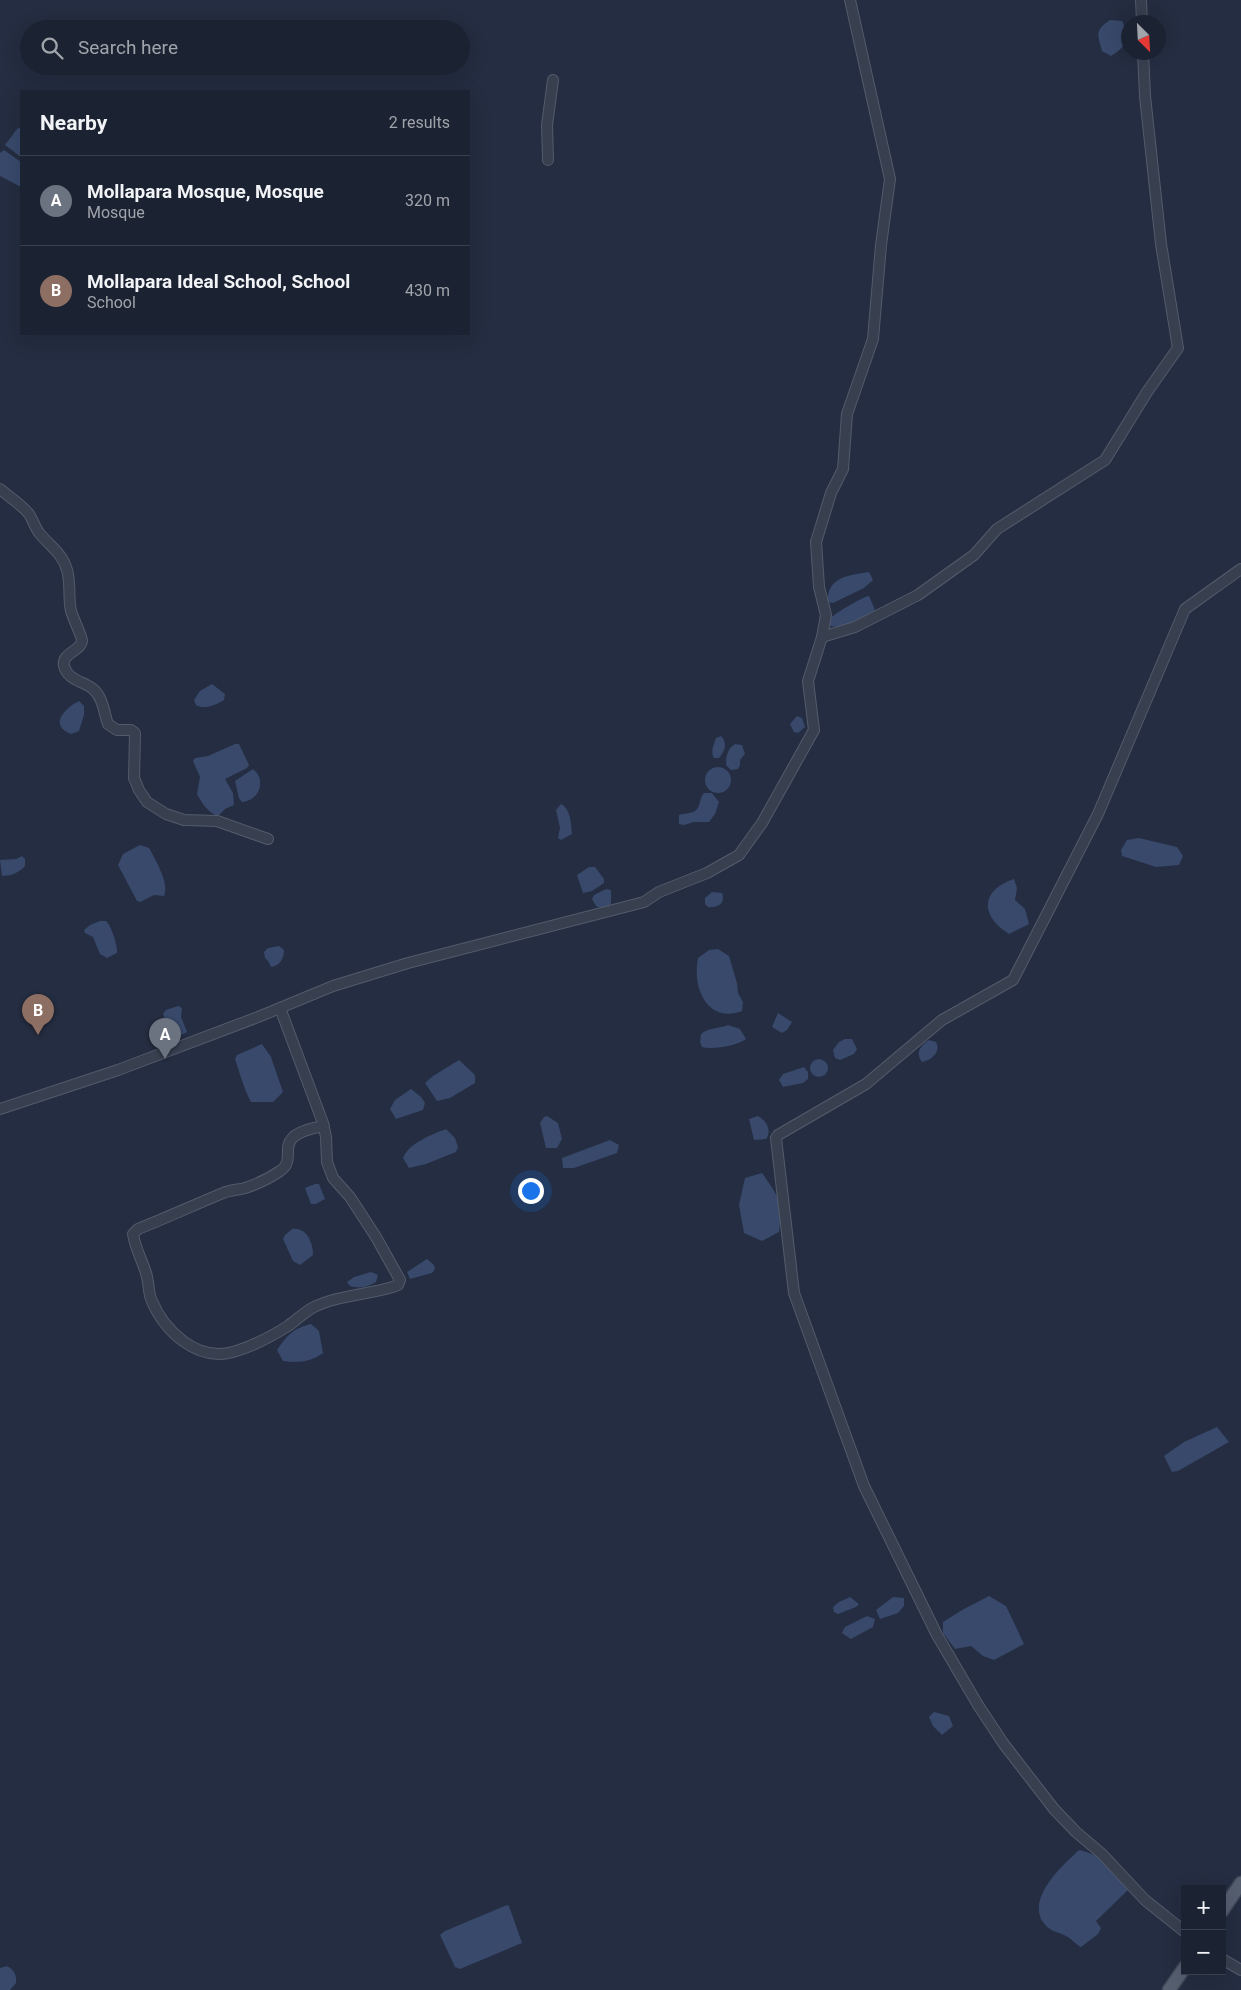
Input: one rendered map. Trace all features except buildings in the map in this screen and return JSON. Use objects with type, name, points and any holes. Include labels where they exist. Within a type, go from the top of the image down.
[{"type":"main road","points":[[1226,1905],[1241,1883]]},
{"type":"main road","points":[[1169,1990],[1181,1973]]},
{"type":"street","points":[[0,1109],[109,1073],[333,986],[408,963],[644,902],[659,892],[707,873],[739,854],[762,823],[814,730],[808,681],[822,637],[826,615],[819,587],[816,542],[831,493],[843,469],[847,414],[873,339],[890,179],[850,0]]},
{"type":"street","points":[[1142,0],[1142,15]]},
{"type":"street","points":[[822,637],[854,627],[918,595],[974,555],[997,529],[1105,460],[1147,392],[1178,348],[1160,244],[1145,96],[1143,60]]},
{"type":"street","points":[[548,160],[547,125],[554,80]]},
{"type":"street","points":[[0,489],[30,516],[34,526],[47,543],[58,551],[67,568],[69,600],[74,623],[82,642],[67,657],[64,663],[65,669],[69,676],[94,689],[104,708],[108,724],[117,730],[131,730],[135,733],[134,778],[143,797],[166,814],[184,820],[217,821],[268,839]]},
{"type":"street","points":[[1183,1930],[1146,1900],[1102,1854],[1076,1832],[1054,1809],[998,1735],[937,1635],[864,1486],[794,1293],[776,1138],[778,1135],[866,1084],[942,1020],[1013,980],[1098,814],[1185,609],[1241,569]]},
{"type":"street","points":[[280,1008],[324,1126],[327,1162],[333,1178],[350,1197],[376,1237],[400,1280],[398,1285],[388,1289],[355,1294],[314,1307],[280,1331],[235,1352],[214,1354],[191,1348],[180,1339],[156,1309],[150,1297],[146,1273],[133,1234],[138,1229],[223,1193],[246,1188],[282,1170],[286,1164],[290,1138],[304,1129],[324,1126]]},
{"type":"street","points":[[1226,1961],[1241,1970]]},
{"type":"water","points":[[1110,20],[1121,21],[1121,49],[1111,56],[1102,51],[1098,33],[1101,27]]},
{"type":"water","points":[[20,128],[20,156],[5,145]]},
{"type":"water","points":[[4,150],[20,161],[20,186],[0,176],[0,153]]},
{"type":"water","points":[[869,572],[873,580],[864,588],[833,603],[828,602],[828,594],[835,582],[847,576]]},
{"type":"water","points":[[869,596],[875,610],[870,614],[848,625],[830,626],[830,618],[855,602]]},
{"type":"water","points":[[212,684],[225,694],[224,700],[210,706],[202,707],[196,705],[194,700],[200,691]]},
{"type":"water","points":[[79,701],[84,706],[84,715],[79,731],[71,734],[64,730],[60,721],[64,712]]},
{"type":"water","points":[[797,716],[802,718],[805,727],[798,733],[794,732],[790,724]]},
{"type":"water","points":[[721,736],[725,744],[724,750],[719,758],[714,758],[712,753],[713,745],[716,738]]},
{"type":"water","points":[[239,744],[249,765],[247,768],[225,779],[233,793],[234,805],[225,809],[218,816],[208,810],[197,794],[200,777],[193,761],[195,758],[208,756]]},
{"type":"water","points":[[735,744],[742,745],[745,754],[740,760],[738,769],[731,770],[726,765],[726,759],[732,746]]},
{"type":"water","points":[[718,767],[727,771],[731,780],[727,789],[718,793],[709,789],[705,780],[709,771]]},
{"type":"water","points":[[253,769],[260,779],[259,789],[253,798],[242,802],[239,798],[235,781]]},
{"type":"water","points":[[704,793],[712,793],[719,802],[715,814],[709,822],[679,824],[679,815],[695,811]]},
{"type":"water","points":[[561,804],[569,813],[572,834],[561,840],[558,838],[560,828],[556,810]]},
{"type":"water","points":[[1139,838],[1177,847],[1183,856],[1179,865],[1156,867],[1122,856],[1121,850],[1127,840]]},
{"type":"water","points":[[140,845],[149,848],[152,853],[163,878],[165,891],[164,896],[154,895],[140,902],[137,901],[118,865],[123,854]]},
{"type":"water","points":[[22,856],[25,859],[25,866],[20,871],[2,876],[0,860],[16,859]]},
{"type":"water","points":[[589,867],[595,867],[604,879],[604,883],[592,891],[583,893],[577,875]]},
{"type":"water","points":[[1014,879],[1017,888],[1015,900],[1025,909],[1029,924],[1009,934],[999,927],[993,919],[989,912],[988,904],[990,896],[995,890]]},
{"type":"water","points":[[606,889],[611,890],[611,904],[603,909],[596,906],[592,899],[594,895]]},
{"type":"water","points":[[712,892],[722,893],[723,900],[720,905],[708,907],[705,904],[705,898]]},
{"type":"water","points":[[100,921],[108,923],[116,946],[117,953],[107,958],[100,954],[93,937],[85,933],[84,930]]},
{"type":"water","points":[[279,946],[284,950],[282,959],[277,965],[271,967],[265,958],[264,952],[268,948]]},
{"type":"water","points":[[718,949],[729,956],[738,993],[743,1002],[742,1011],[730,1014],[719,1012],[704,1000],[700,991],[697,980],[698,958],[709,950]]},
{"type":"water","points":[[178,1006],[182,1008],[181,1017],[187,1032],[176,1038],[172,1035],[163,1014],[166,1010]]},
{"type":"water","points":[[778,1013],[792,1022],[787,1030],[782,1033],[772,1027]]},
{"type":"water","points":[[728,1025],[740,1029],[746,1039],[725,1047],[702,1047],[700,1042],[701,1034],[707,1030]]},
{"type":"water","points":[[845,1039],[852,1039],[857,1049],[854,1054],[840,1060],[835,1058],[833,1050],[839,1042]]},
{"type":"water","points":[[929,1040],[936,1042],[937,1049],[935,1055],[922,1062],[919,1053],[923,1045]]},
{"type":"water","points":[[262,1044],[271,1057],[283,1092],[273,1102],[251,1102],[235,1059],[237,1055]]},
{"type":"water","points":[[815,1059],[823,1059],[828,1064],[826,1075],[815,1077],[810,1072],[810,1064]]},
{"type":"water","points":[[459,1060],[475,1075],[475,1083],[450,1098],[437,1101],[425,1083]]},
{"type":"water","points":[[804,1067],[808,1072],[808,1079],[803,1083],[783,1087],[779,1080],[783,1074]]},
{"type":"water","points":[[411,1089],[425,1103],[423,1110],[396,1119],[390,1109],[395,1100]]},
{"type":"water","points":[[547,1116],[558,1123],[562,1139],[557,1148],[546,1148],[540,1123]]},
{"type":"water","points":[[758,1116],[768,1126],[769,1133],[766,1139],[754,1140],[749,1119]]},
{"type":"water","points":[[446,1129],[455,1138],[458,1147],[456,1152],[426,1164],[409,1168],[403,1158],[410,1148],[421,1140]]},
{"type":"water","points":[[610,1140],[619,1145],[617,1153],[574,1168],[563,1168],[562,1158]]},
{"type":"water","points":[[762,1173],[776,1194],[780,1206],[780,1214],[779,1232],[762,1241],[744,1233],[739,1205],[745,1178]]},
{"type":"water","points":[[319,1184],[325,1199],[316,1204],[311,1204],[305,1188]]},
{"type":"water","points":[[292,1229],[305,1233],[312,1246],[313,1255],[300,1265],[293,1261],[283,1239]]},
{"type":"water","points":[[427,1259],[434,1265],[435,1269],[432,1273],[410,1279],[407,1272]]},
{"type":"water","points":[[371,1272],[378,1275],[376,1282],[370,1285],[354,1287],[350,1286],[347,1282],[354,1277]]},
{"type":"water","points":[[311,1324],[319,1331],[323,1353],[304,1361],[283,1361],[277,1350],[295,1330]]},
{"type":"water","points":[[1217,1427],[1229,1442],[1178,1471],[1172,1472],[1164,1456],[1184,1442]]},
{"type":"water","points":[[989,1596],[1006,1606],[1024,1644],[994,1660],[983,1656],[971,1646],[955,1649],[943,1633],[943,1622]]},
{"type":"water","points":[[850,1597],[859,1604],[838,1614],[834,1612],[833,1607]]},
{"type":"water","points":[[893,1597],[904,1598],[904,1606],[898,1613],[880,1619],[876,1610]]},
{"type":"water","points":[[867,1616],[875,1619],[873,1627],[851,1639],[842,1633],[845,1627]]},
{"type":"water","points":[[934,1712],[949,1716],[953,1726],[942,1735],[933,1726],[929,1717]]},
{"type":"water","points":[[1079,1850],[1095,1855],[1113,1870],[1129,1889],[1096,1921],[1101,1928],[1098,1934],[1081,1947],[1068,1937],[1048,1928],[1039,1912],[1043,1892],[1049,1882]]},
{"type":"water","points":[[507,1905],[522,1943],[460,1969],[455,1967],[440,1935],[445,1931]]},
{"type":"water","points":[[7,1966],[12,1969],[16,1983],[10,1990],[0,1990],[0,1968]]},
{"type":"place","name":"Mollapara Ideal School, School","points":[[38,1035]]},
{"type":"place","name":"Mollapara Mosque, Mosque","points":[[165,1059]]}]
